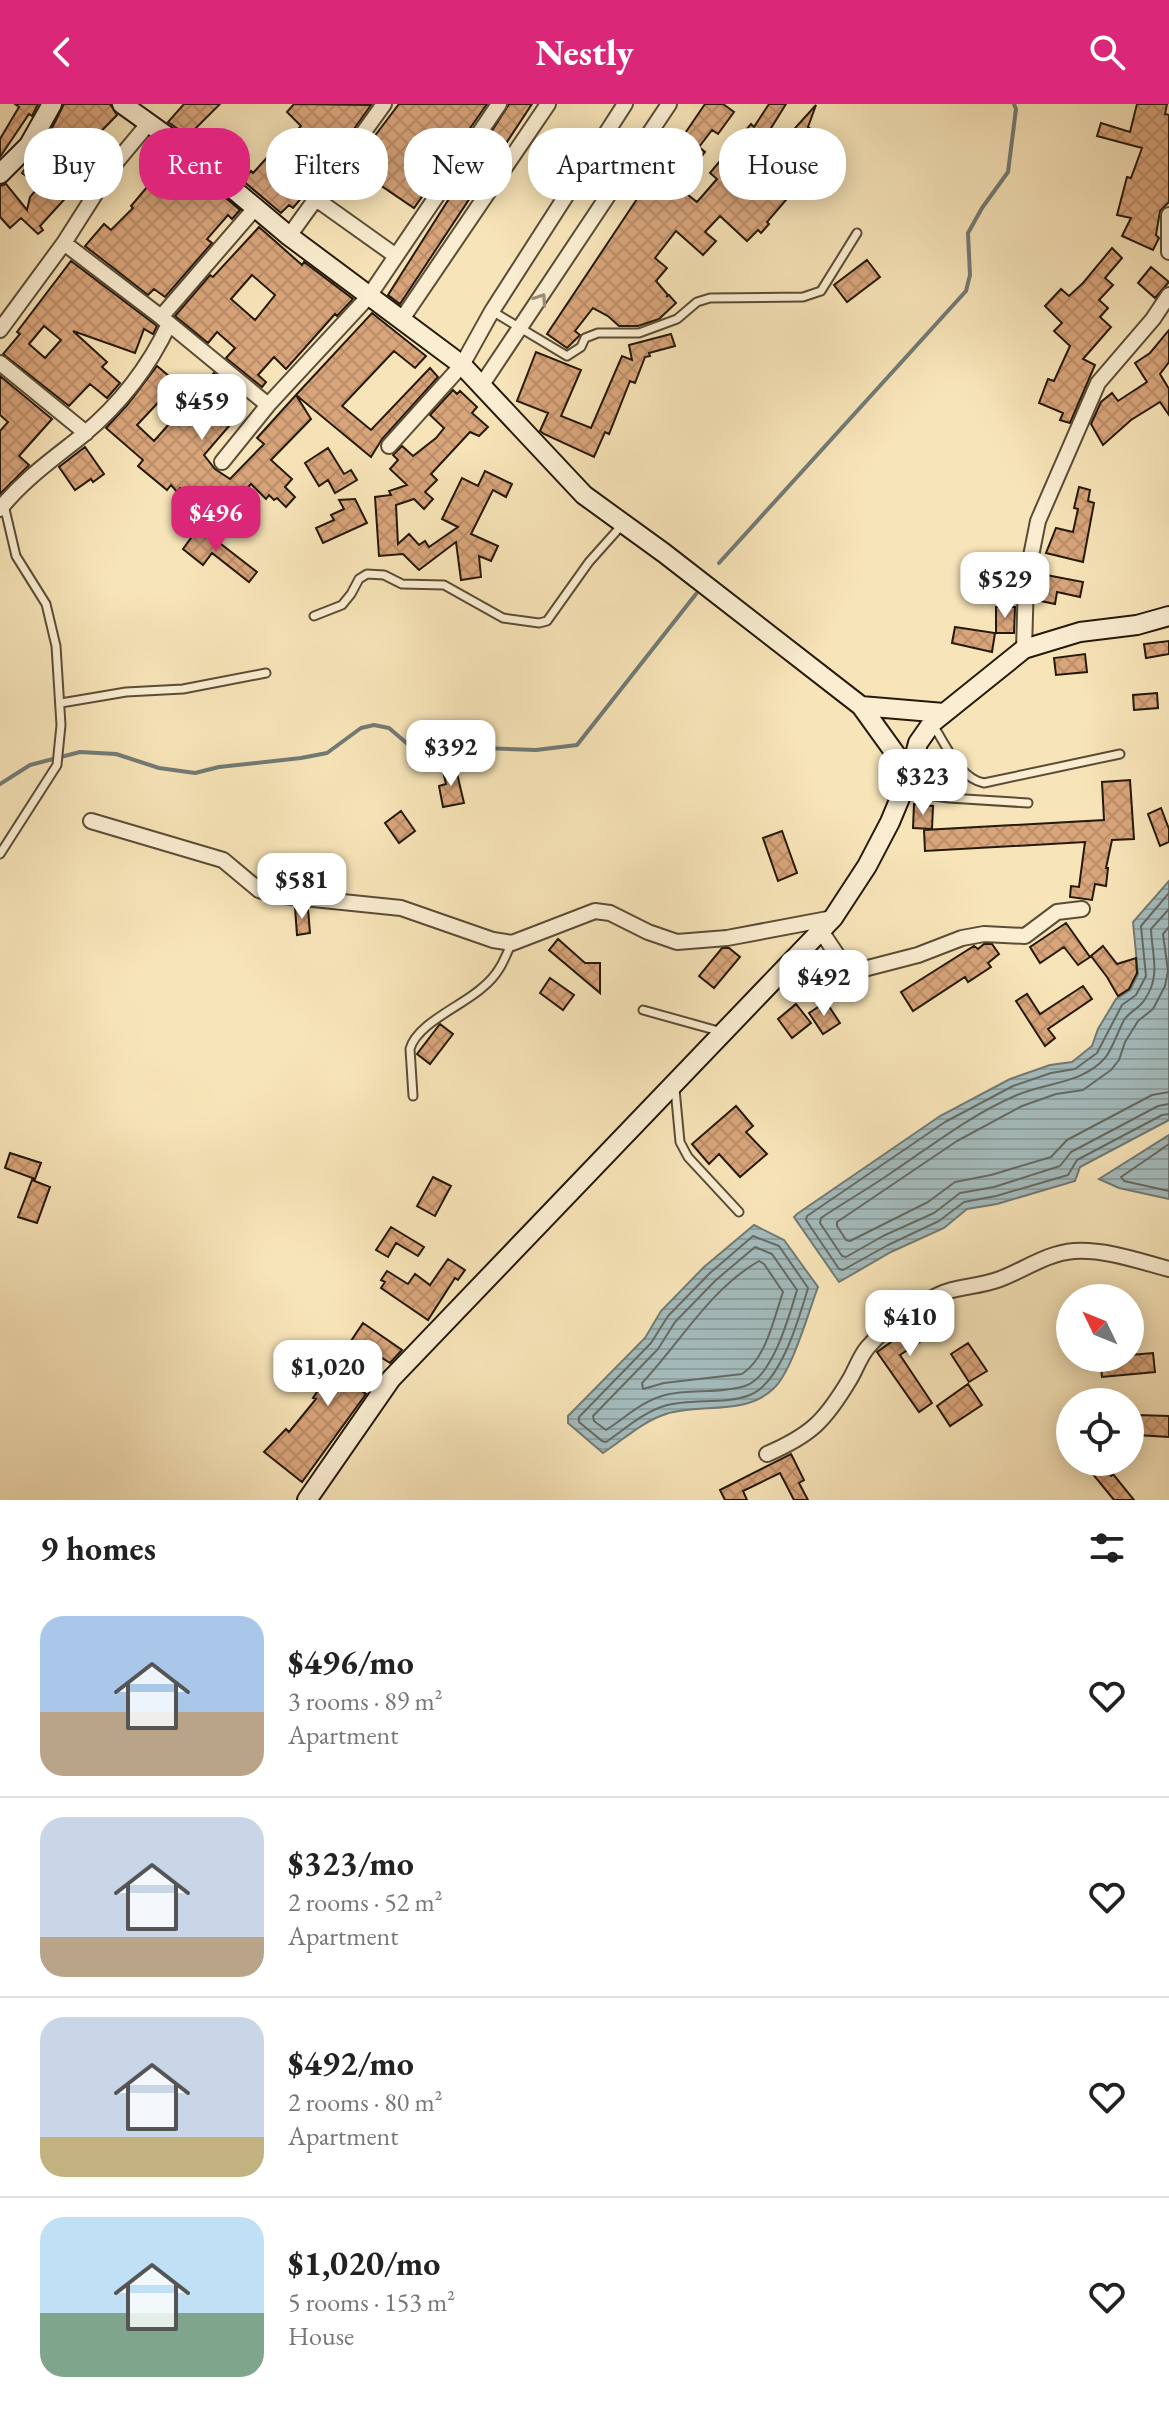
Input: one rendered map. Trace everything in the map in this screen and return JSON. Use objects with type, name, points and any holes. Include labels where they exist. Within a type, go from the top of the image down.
[{"type":"main road","points":[[0,174],[29,145],[52,104]]},
{"type":"main road","points":[[122,104],[189,152],[289,236],[462,365],[584,495],[861,706],[910,774]]},
{"type":"main road","points":[[307,1500],[391,1379],[827,924],[867,866],[910,774],[918,743],[938,718],[1024,649],[1080,632],[1137,625],[1169,616]]},
{"type":"main road","points":[[861,706],[938,718]]},
{"type":"street","points":[[367,128],[384,104]]},
{"type":"street","points":[[222,462],[268,405],[369,296],[499,104]]},
{"type":"street","points":[[402,319],[548,104]]},
{"type":"street","points":[[389,446],[462,365],[492,311],[625,104]]},
{"type":"street","points":[[481,386],[669,104]]},
{"type":"street","points":[[0,330],[64,243],[113,166],[148,124]]},
{"type":"street","points":[[289,236],[315,200]]},
{"type":"street","points":[[317,200],[396,256]]},
{"type":"street","points":[[2,506],[26,480],[86,433],[121,399],[150,360],[165,320],[256,207]]},
{"type":"street","points":[[1169,215],[1169,252]]},
{"type":"street","points":[[64,243],[165,320],[268,405]]},
{"type":"street","points":[[1024,649],[1026,581],[1038,521],[1098,383],[1153,319],[1169,295]]},
{"type":"street","points":[[0,363],[86,433]]},
{"type":"street","points":[[91,821],[223,860],[259,890],[274,895],[308,896],[401,908],[493,940],[512,943],[595,911],[610,913],[677,942],[827,924],[839,958],[850,970],[860,970],[918,955],[962,938],[984,934],[1025,936],[1057,912],[1082,909]]},
{"type":"street","points":[[767,1454],[798,1440],[819,1424],[836,1402],[866,1349],[884,1332],[928,1301],[951,1290],[1001,1279],[1048,1257],[1074,1251],[1119,1256],[1169,1269]]},
{"type":"lane","points":[[492,311],[567,356],[581,347],[585,338],[598,333],[639,333],[677,319],[697,302],[710,298],[803,297],[821,291],[857,233]]},
{"type":"lane","points":[[0,854],[57,765],[61,725],[56,646],[46,604],[16,556],[2,506]]},
{"type":"lane","points":[[314,616],[342,605],[359,579],[367,574],[384,575],[402,584],[444,585],[503,618],[539,623],[547,621],[589,562],[623,523]]},
{"type":"lane","points":[[61,703],[126,692],[183,689],[266,673]]},
{"type":"lane","points":[[938,718],[965,773],[973,781],[984,783],[1120,754]]},
{"type":"lane","points":[[902,792],[1028,803]]},
{"type":"lane","points":[[413,1096],[412,1041],[421,1031],[482,989],[500,971],[512,943]]},
{"type":"lane","points":[[643,1010],[724,1032]]},
{"type":"lane","points":[[675,1084],[680,1142],[688,1157],[739,1212]]},
{"type":"water","points":[[1169,881],[1169,1120],[1080,1167],[1075,1181],[997,1204],[967,1209],[944,1228],[891,1252],[839,1282],[794,1217],[940,1116],[1010,1079],[1050,1065],[1072,1062],[1092,1046],[1116,999],[1130,990],[1138,974],[1133,922]]},
{"type":"water","points":[[1169,1135],[1169,1199],[1119,1188],[1099,1179]]},
{"type":"water","points":[[754,1225],[784,1240],[818,1287],[793,1356],[780,1381],[762,1397],[749,1403],[679,1411],[658,1417],[603,1453],[568,1423],[568,1416],[645,1338],[661,1311],[704,1267]]},
{"type":"building","points":[[15,104],[38,104],[0,157],[0,139],[19,107]]},
{"type":"building","points":[[64,104],[110,104],[117,115],[104,128],[52,128]]},
{"type":"building","points":[[184,104],[220,104],[196,128],[177,128],[168,122]]},
{"type":"building","points":[[294,104],[371,105],[355,128],[299,128],[301,126],[287,112]]},
{"type":"building","points":[[399,104],[487,104],[470,128],[404,128],[404,200],[420,200],[414,208],[388,190],[388,128],[381,128]]},
{"type":"building","points":[[509,104],[532,104],[512,134],[512,128],[494,128]]},
{"type":"building","points":[[705,104],[723,104],[734,112],[722,128],[719,128],[718,134],[712,130],[703,142],[703,128],[689,128]]},
{"type":"building","points":[[769,104],[786,104],[771,128],[748,128],[751,124],[754,127]]},
{"type":"building","points":[[1137,104],[1167,104],[1165,114],[1169,115],[1169,202],[1160,211],[1156,235],[1159,238],[1153,250],[1122,236],[1131,218],[1117,215],[1127,177],[1131,178],[1142,148],[1097,136],[1101,123],[1130,132]]},
{"type":"building","points":[[816,105],[808,127],[795,128]]},
{"type":"building","points":[[266,159],[266,200],[300,200],[293,208],[289,205],[281,213],[250,187],[250,172],[253,173]]},
{"type":"building","points":[[719,162],[719,200],[786,200],[761,233],[758,230],[747,241],[720,216],[705,232],[716,241],[703,255],[676,231],[655,258],[667,268],[656,281],[668,295],[666,297],[669,295],[676,303],[659,319],[638,326],[619,326],[593,308],[575,331],[580,335],[567,348],[547,334],[636,200],[703,200],[703,195],[717,179],[710,173]]},
{"type":"building","points":[[6,184],[27,210],[29,200],[64,200],[40,226],[43,230],[38,234],[21,218],[10,228],[0,217],[0,186]]},
{"type":"building","points":[[139,197],[139,200],[228,200],[240,210],[232,219],[228,215],[207,239],[212,243],[165,297],[154,289],[148,295],[85,246],[104,224],[111,230],[133,208],[131,206]]},
{"type":"building","points":[[448,200],[469,200],[400,304],[388,295]]},
{"type":"building","points":[[259,227],[302,265],[304,262],[353,299],[337,316],[335,314],[286,369],[274,357],[258,375],[266,382],[262,387],[226,358],[235,348],[217,332],[208,343],[175,316],[210,275],[213,277]],"holes":[[[252,275],[275,295],[255,320],[231,299]]]},
{"type":"building","points":[[1112,248],[1122,258],[1105,278],[1113,285],[1099,300],[1108,308],[1100,317],[1111,327],[1083,359],[1095,365],[1070,423],[1060,420],[1063,413],[1039,403],[1048,379],[1054,381],[1070,346],[1054,331],[1062,323],[1045,306],[1061,289],[1069,296]]},
{"type":"building","points":[[867,260],[880,277],[847,302],[834,285]]},
{"type":"building","points":[[71,261],[157,326],[153,334],[144,329],[135,353],[73,331],[107,362],[102,367],[120,383],[107,398],[90,384],[69,406],[3,354],[20,334],[17,332]],"holes":[[[44,326],[61,340],[45,358],[29,344]]]},
{"type":"building","points":[[1151,267],[1169,282],[1155,298],[1138,283]]},
{"type":"building","points":[[372,313],[426,356],[415,368],[394,351],[342,406],[371,430],[430,368],[438,377],[382,439],[371,457],[296,395]]},
{"type":"building","points":[[1169,330],[1169,362],[1160,374],[1169,389],[1169,415],[1160,402],[1131,420],[1103,445],[1091,424],[1101,402],[1112,393],[1118,401],[1147,382],[1135,363],[1150,353]]},
{"type":"building","points":[[671,334],[675,346],[645,357],[635,383],[630,381],[609,434],[605,432],[594,457],[544,434],[540,431],[548,413],[517,401],[536,352],[581,370],[561,416],[591,428],[622,356],[632,360],[629,345]]},
{"type":"building","points":[[157,366],[193,396],[214,373],[241,396],[222,419],[230,425],[204,455],[215,469],[230,479],[264,444],[257,438],[296,395],[311,419],[271,460],[292,479],[285,487],[295,497],[286,507],[277,498],[274,500],[269,495],[266,499],[251,484],[230,506],[227,503],[207,531],[194,521],[201,510],[180,488],[177,492],[171,485],[167,490],[138,466],[143,460],[106,428]],"holes":[[[170,390],[186,405],[154,441],[137,425]]]},
{"type":"building","points":[[0,376],[52,419],[19,456],[29,465],[0,494],[0,431],[8,422],[0,415]]},
{"type":"building","points":[[453,390],[457,394],[460,391],[477,407],[472,413],[488,427],[479,436],[470,432],[431,474],[437,480],[425,492],[433,499],[424,509],[414,499],[396,505],[398,544],[409,534],[419,545],[425,541],[429,547],[458,527],[442,519],[462,478],[478,486],[485,471],[512,484],[506,497],[493,490],[471,534],[498,546],[491,561],[479,556],[481,577],[461,580],[456,542],[419,570],[403,554],[379,556],[375,497],[391,495],[389,491],[407,485],[390,469],[398,460],[393,455],[402,446],[413,456],[436,438],[444,428],[430,415]]},
{"type":"building","points":[[85,447],[104,474],[75,490],[59,467]]},
{"type":"building","points":[[328,448],[344,474],[351,470],[357,480],[335,493],[328,480],[319,486],[305,463]]},
{"type":"building","points":[[1079,487],[1090,490],[1088,501],[1094,503],[1083,562],[1046,553],[1056,528],[1073,532]]},
{"type":"building","points":[[355,499],[367,523],[323,543],[316,528],[334,520],[331,515],[344,509],[339,500]]},
{"type":"building","points":[[199,527],[257,572],[249,582],[212,553],[203,565],[183,549]]},
{"type":"building","points":[[1041,574],[1083,582],[1080,597],[1057,592],[1055,604],[1036,600]]},
{"type":"building","points":[[996,607],[1015,607],[1014,633],[996,633]]},
{"type":"building","points":[[955,627],[995,633],[992,652],[952,643]]},
{"type":"building","points":[[1169,641],[1169,654],[1146,658],[1144,644]]},
{"type":"building","points":[[1085,654],[1087,672],[1056,675],[1054,658]]},
{"type":"building","points":[[1157,693],[1158,708],[1134,710],[1133,695]]},
{"type":"building","points":[[455,765],[464,803],[443,807],[439,786],[446,784],[442,767]]},
{"type":"building","points":[[1130,780],[1134,839],[1112,840],[1106,886],[1095,884],[1092,900],[1070,897],[1071,886],[1079,887],[1085,842],[925,851],[924,830],[1104,820],[1102,782]]},
{"type":"building","points":[[914,804],[933,806],[932,829],[913,828]]},
{"type":"building","points":[[1161,808],[1169,829],[1169,842],[1160,846],[1148,814]]},
{"type":"building","points":[[401,811],[415,831],[399,843],[385,823]]},
{"type":"building","points":[[782,831],[797,873],[778,881],[763,838]]},
{"type":"building","points":[[295,907],[308,909],[310,933],[297,935]]},
{"type":"building","points":[[1066,923],[1090,957],[1078,965],[1064,947],[1040,963],[1030,947]]},
{"type":"building","points":[[558,939],[585,963],[600,963],[600,993],[549,950]]},
{"type":"building","points":[[984,944],[992,944],[999,954],[988,963],[991,967],[968,982],[965,977],[913,1011],[901,992],[974,946],[978,949]]},
{"type":"building","points":[[1103,946],[1117,964],[1136,958],[1137,973],[1129,989],[1118,996],[1091,956]]},
{"type":"building","points":[[722,948],[729,948],[740,957],[714,988],[699,976]]},
{"type":"building","points":[[550,978],[574,995],[563,1010],[540,993]]},
{"type":"building","points":[[1083,986],[1092,999],[1048,1029],[1055,1038],[1045,1046],[1016,1001],[1027,994],[1040,1014]]},
{"type":"building","points":[[826,1002],[840,1023],[823,1034],[809,1013]]},
{"type":"building","points":[[796,1004],[811,1023],[792,1038],[778,1019]]},
{"type":"building","points":[[440,1024],[453,1034],[430,1064],[417,1054]]},
{"type":"building","points":[[736,1106],[753,1126],[746,1132],[767,1154],[740,1177],[719,1154],[709,1164],[692,1144]]},
{"type":"building","points":[[10,1153],[41,1163],[35,1179],[5,1168]]},
{"type":"building","points":[[433,1177],[451,1186],[435,1216],[417,1206]]},
{"type":"building","points":[[32,1180],[50,1187],[37,1223],[18,1217]]},
{"type":"building","points":[[391,1227],[424,1247],[418,1256],[396,1243],[388,1257],[376,1250]]},
{"type":"building","points":[[448,1259],[465,1270],[458,1280],[455,1278],[428,1320],[381,1288],[385,1282],[381,1280],[387,1271],[408,1284],[415,1274],[430,1285]]},
{"type":"building","points":[[935,1311],[944,1326],[900,1355],[932,1403],[919,1412],[877,1352]]},
{"type":"building","points":[[363,1323],[402,1350],[390,1363],[370,1350],[363,1359],[358,1356],[343,1378],[366,1394],[302,1482],[264,1452],[286,1429],[289,1432],[316,1399],[313,1398]]},
{"type":"building","points":[[968,1343],[987,1371],[969,1382],[951,1354]]},
{"type":"building","points":[[1153,1353],[1155,1372],[1102,1377],[1101,1372],[1144,1372],[1144,1354]]},
{"type":"building","points":[[968,1384],[982,1405],[950,1426],[937,1406]]},
{"type":"building","points":[[1144,1415],[1169,1416],[1169,1437],[1144,1435]]},
{"type":"building","points":[[791,1454],[804,1480],[799,1483],[808,1500],[794,1500],[780,1473],[743,1491],[747,1500],[725,1500],[720,1490]]},
{"type":"building","points":[[1094,1476],[1115,1476],[1134,1500],[1114,1500]]},
{"type":"waterway","points":[[719,563],[966,291],[970,275],[968,233],[1008,172],[1016,109],[1014,104]]},
{"type":"waterway","points":[[0,784],[30,765],[80,752],[116,754],[159,768],[195,773],[219,767],[301,758],[327,753],[361,728],[374,725],[389,728],[417,752],[436,752],[454,747],[536,750],[577,745],[696,594]]}]
